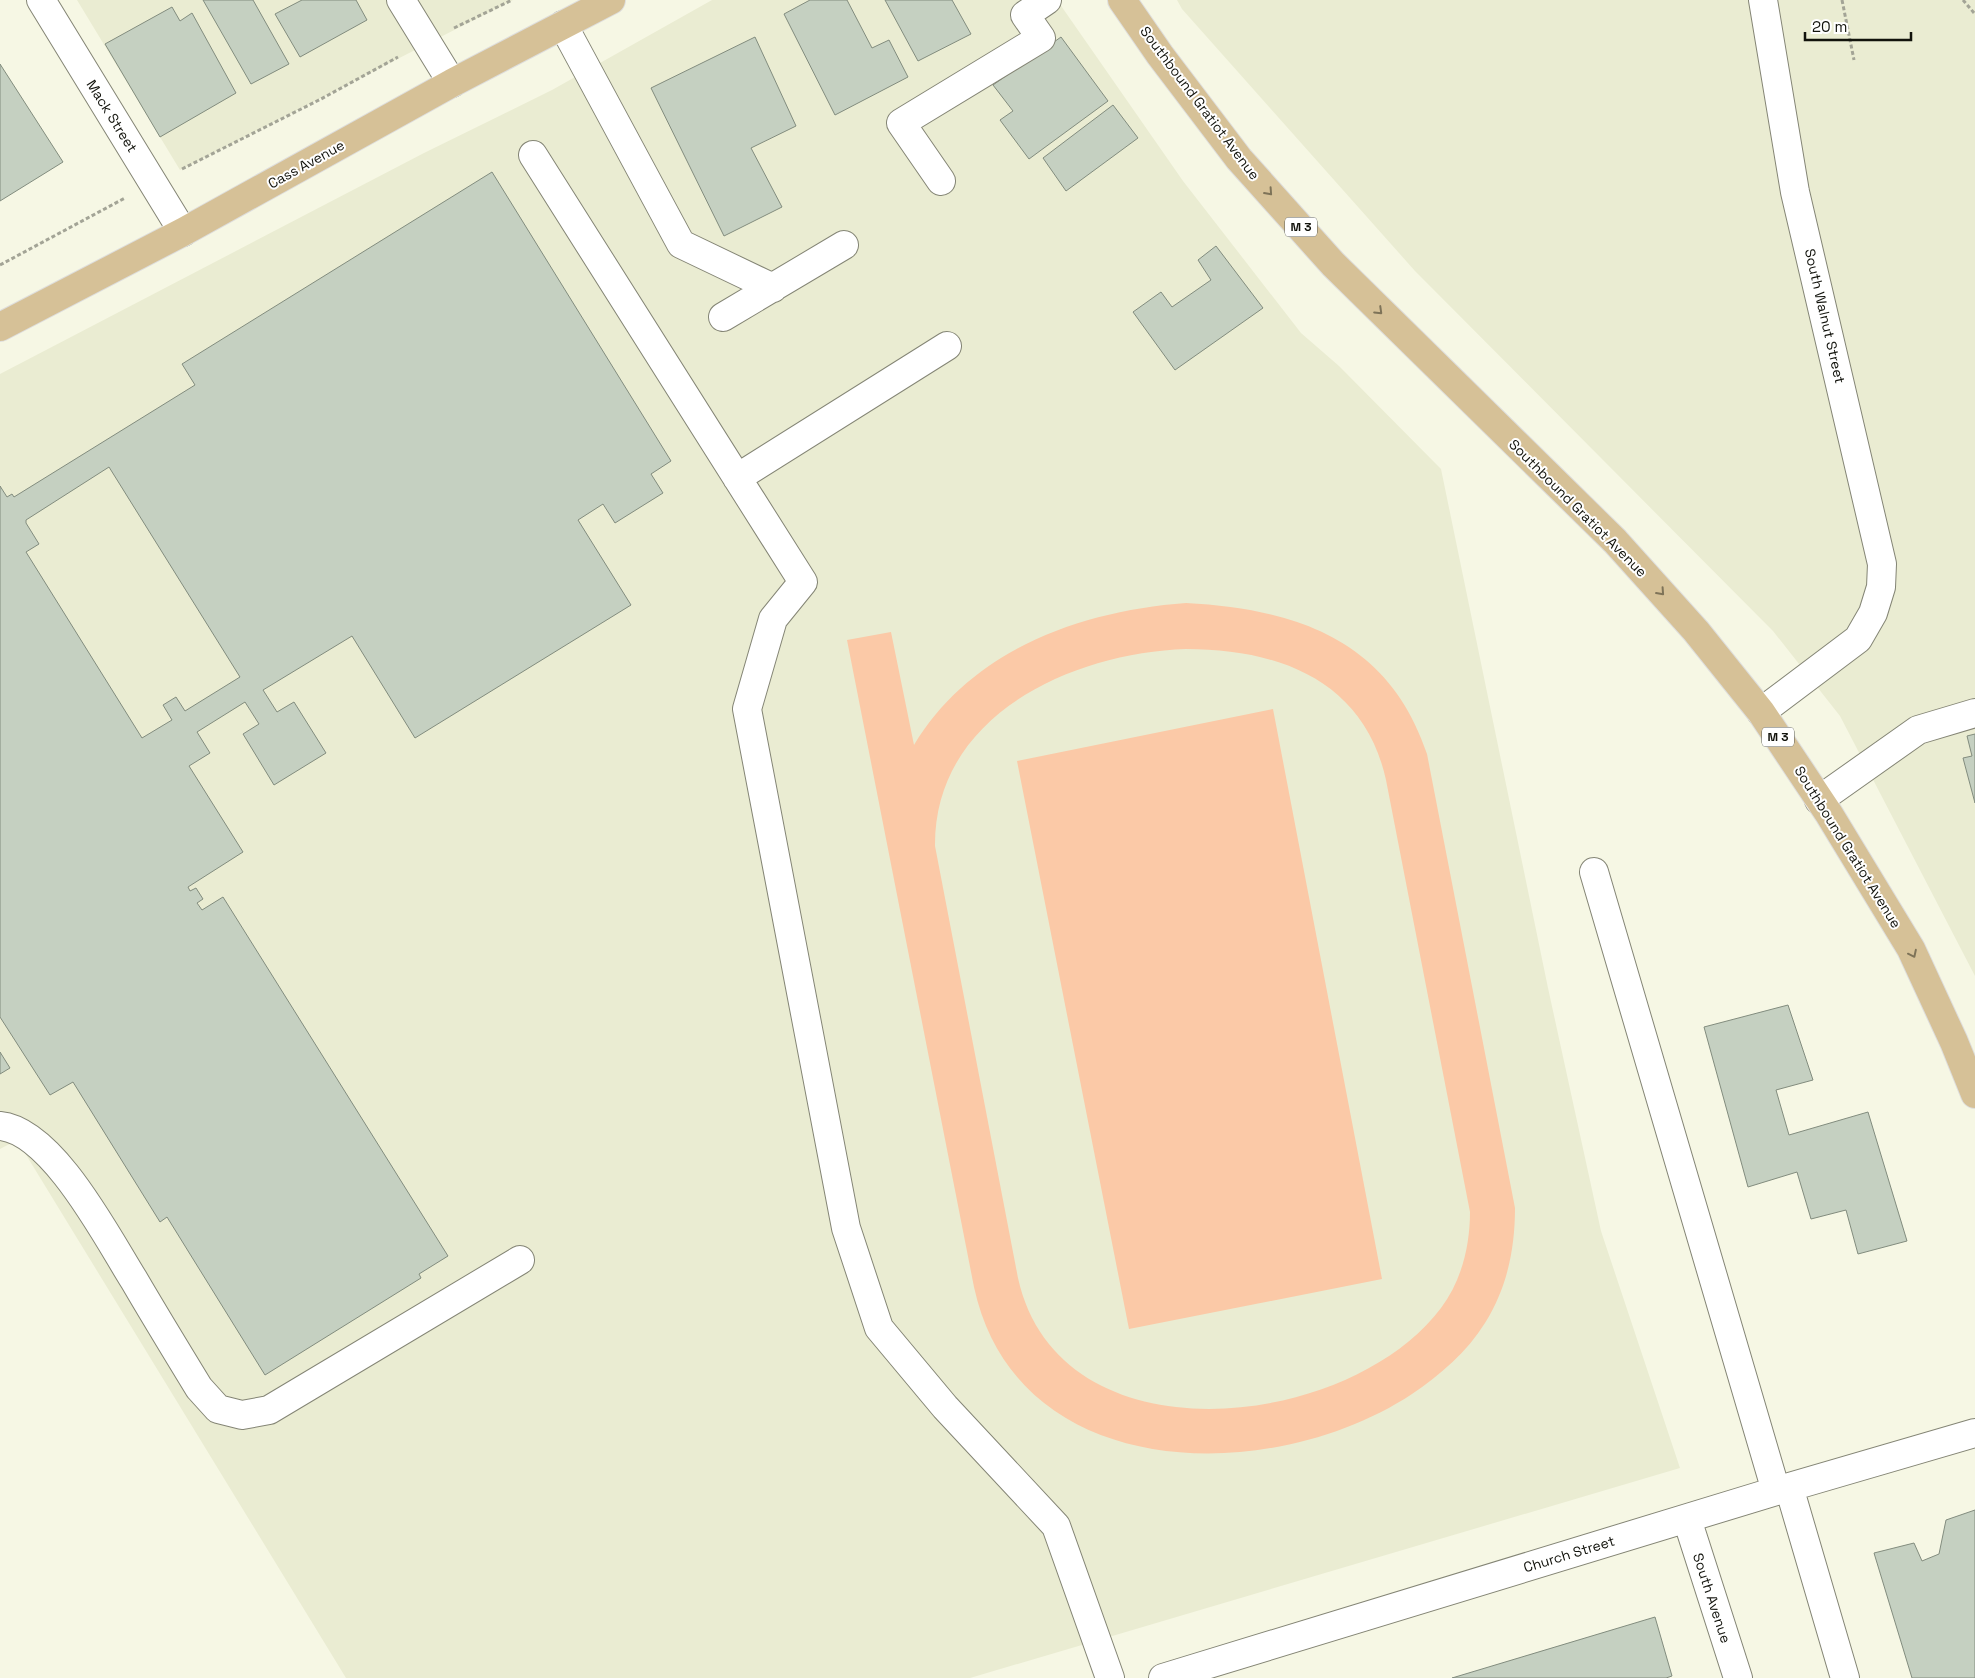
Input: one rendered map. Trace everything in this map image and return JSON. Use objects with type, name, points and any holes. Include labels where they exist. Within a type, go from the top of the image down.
[{"type":"main road","name":"Cass Avenue","points":[[0,327],[183,232],[452,83],[610,0]]},
{"type":"main road","name":"Southbound Gratiot Avenue","points":[[1122,0],[1160,55],[1239,159],[1352,284],[1615,541],[1696,631],[1762,712],[1911,949],[1954,1042],[1975,1094]]},
{"type":"street","name":"Mack Street","points":[[41,0],[183,232]]},
{"type":"street","points":[[401,0],[452,83]]},
{"type":"street","points":[[941,181],[900,123],[1041,38],[1025,15],[1047,0]]},
{"type":"street","name":"South Walnut Street","points":[[1762,712],[1858,639],[1873,613],[1881,587],[1882,564],[1880,546],[1795,192],[1764,0]]},
{"type":"street","points":[[563,25],[681,244],[773,288]]},
{"type":"street","points":[[533,155],[803,582],[773,619],[747,709],[846,1228],[879,1328],[945,1407],[1056,1526],[1110,1678]]},
{"type":"street","points":[[723,317],[844,245]]},
{"type":"street","points":[[737,478],[947,346]]},
{"type":"street","points":[[1819,800],[1918,730],[1975,713]]},
{"type":"street","points":[[1594,872],[1782,1489],[1844,1678]]},
{"type":"street","points":[[0,1126],[28,1138],[51,1158],[74,1185],[199,1388],[218,1409],[242,1415],[269,1410],[520,1260]]},
{"type":"street","name":"Church Street","points":[[1164,1678],[1782,1489],[1975,1433]]},
{"type":"street","name":"South Avenue","points":[[1687,1518],[1738,1678]]},
{"type":"path","points":[[0,265],[153,183],[321,99],[426,41],[512,0]]},
{"type":"path","points":[[1842,0],[1854,60]]},
{"type":"path","points":[[1963,0],[1975,14]]},
{"type":"shaded area","points":[[77,0],[513,0],[180,170]]},
{"type":"shaded area","points":[[712,0],[1057,0],[1183,181],[1301,333],[1339,366],[1441,469],[1548,988],[1601,1231],[1680,1468],[970,1678],[346,1678],[17,1140],[0,1149],[0,374],[424,153],[552,90]]},
{"type":"shaded area","points":[[1177,0],[1975,0],[1975,976],[1840,716],[1773,631],[1415,271],[1182,9]]},
{"type":"shaded area","points":[[1186,603],[1265,613],[1301,623],[1334,638],[1363,658],[1389,683],[1410,715],[1427,754],[1515,1208],[1515,1223],[1508,1268],[1493,1310],[1470,1344],[1443,1371],[1412,1394],[1355,1424],[1291,1444],[1224,1453],[1157,1450],[1095,1433],[1041,1401],[999,1353],[974,1287],[847,640],[891,632],[914,745],[938,712],[966,684],[997,660],[1032,641],[1068,626],[1107,615]],"holes":[[[1186,649],[1253,655],[1284,664],[1312,677],[1337,695],[1358,717],[1375,746],[1386,780],[1470,1212],[1470,1224],[1463,1262],[1448,1297],[1441,1308],[1398,1350],[1342,1381],[1278,1402],[1210,1409],[1146,1402],[1088,1378],[1044,1338],[1018,1278],[935,846],[941,800],[958,761],[984,727],[1017,700],[1056,679],[1099,663],[1142,653]]]},
{"type":"shaded area","points":[[1273,709],[1382,1279],[1129,1329],[1017,761]]},
{"type":"building","points":[[203,0],[253,0],[289,64],[251,84]]},
{"type":"building","points":[[302,0],[356,0],[367,20],[300,57],[275,14]]},
{"type":"building","points":[[810,0],[847,0],[872,48],[889,40],[908,77],[835,115],[784,14]]},
{"type":"building","points":[[885,0],[952,0],[971,34],[918,61]]},
{"type":"building","points":[[172,7],[180,21],[192,13],[236,93],[160,137],[105,44]]},
{"type":"building","points":[[755,37],[796,126],[751,148],[782,207],[724,236],[651,88]]},
{"type":"building","points":[[1061,37],[1108,101],[1029,159],[1000,120],[1013,111],[993,85]]},
{"type":"building","points":[[0,64],[63,162],[0,201]]},
{"type":"building","points":[[1113,105],[1138,138],[1066,191],[1043,158]]},
{"type":"building","points":[[492,172],[671,461],[651,474],[663,493],[615,523],[603,504],[578,520],[631,605],[415,738],[352,636],[263,690],[277,712],[294,702],[326,753],[274,785],[243,734],[259,724],[245,702],[197,732],[210,753],[189,766],[243,852],[188,887],[190,891],[196,888],[203,899],[197,903],[202,910],[223,897],[448,1256],[419,1274],[421,1278],[265,1375],[167,1217],[160,1222],[73,1082],[50,1095],[0,1017],[0,486],[7,497],[12,494],[14,497],[195,385],[182,364]],"holes":[[[109,467],[240,677],[185,711],[176,697],[163,705],[172,720],[142,738],[26,552],[39,544],[26,520]]]},
{"type":"building","points":[[1216,246],[1263,308],[1175,370],[1133,312],[1161,292],[1172,307],[1211,280],[1198,260]]},
{"type":"building","points":[[1975,734],[1975,803],[1963,758],[1972,756],[1967,736]]},
{"type":"building","points":[[1788,1005],[1813,1080],[1776,1090],[1789,1135],[1868,1112],[1907,1241],[1858,1254],[1846,1210],[1811,1219],[1797,1172],[1748,1187],[1704,1027]]},
{"type":"building","points":[[0,1052],[10,1068],[0,1074]]},
{"type":"building","points":[[1975,1510],[1975,1678],[1912,1678],[1874,1553],[1914,1543],[1922,1561],[1939,1554],[1946,1520]]},
{"type":"building","points":[[1655,1617],[1672,1676],[1666,1678],[1452,1678]]}]
